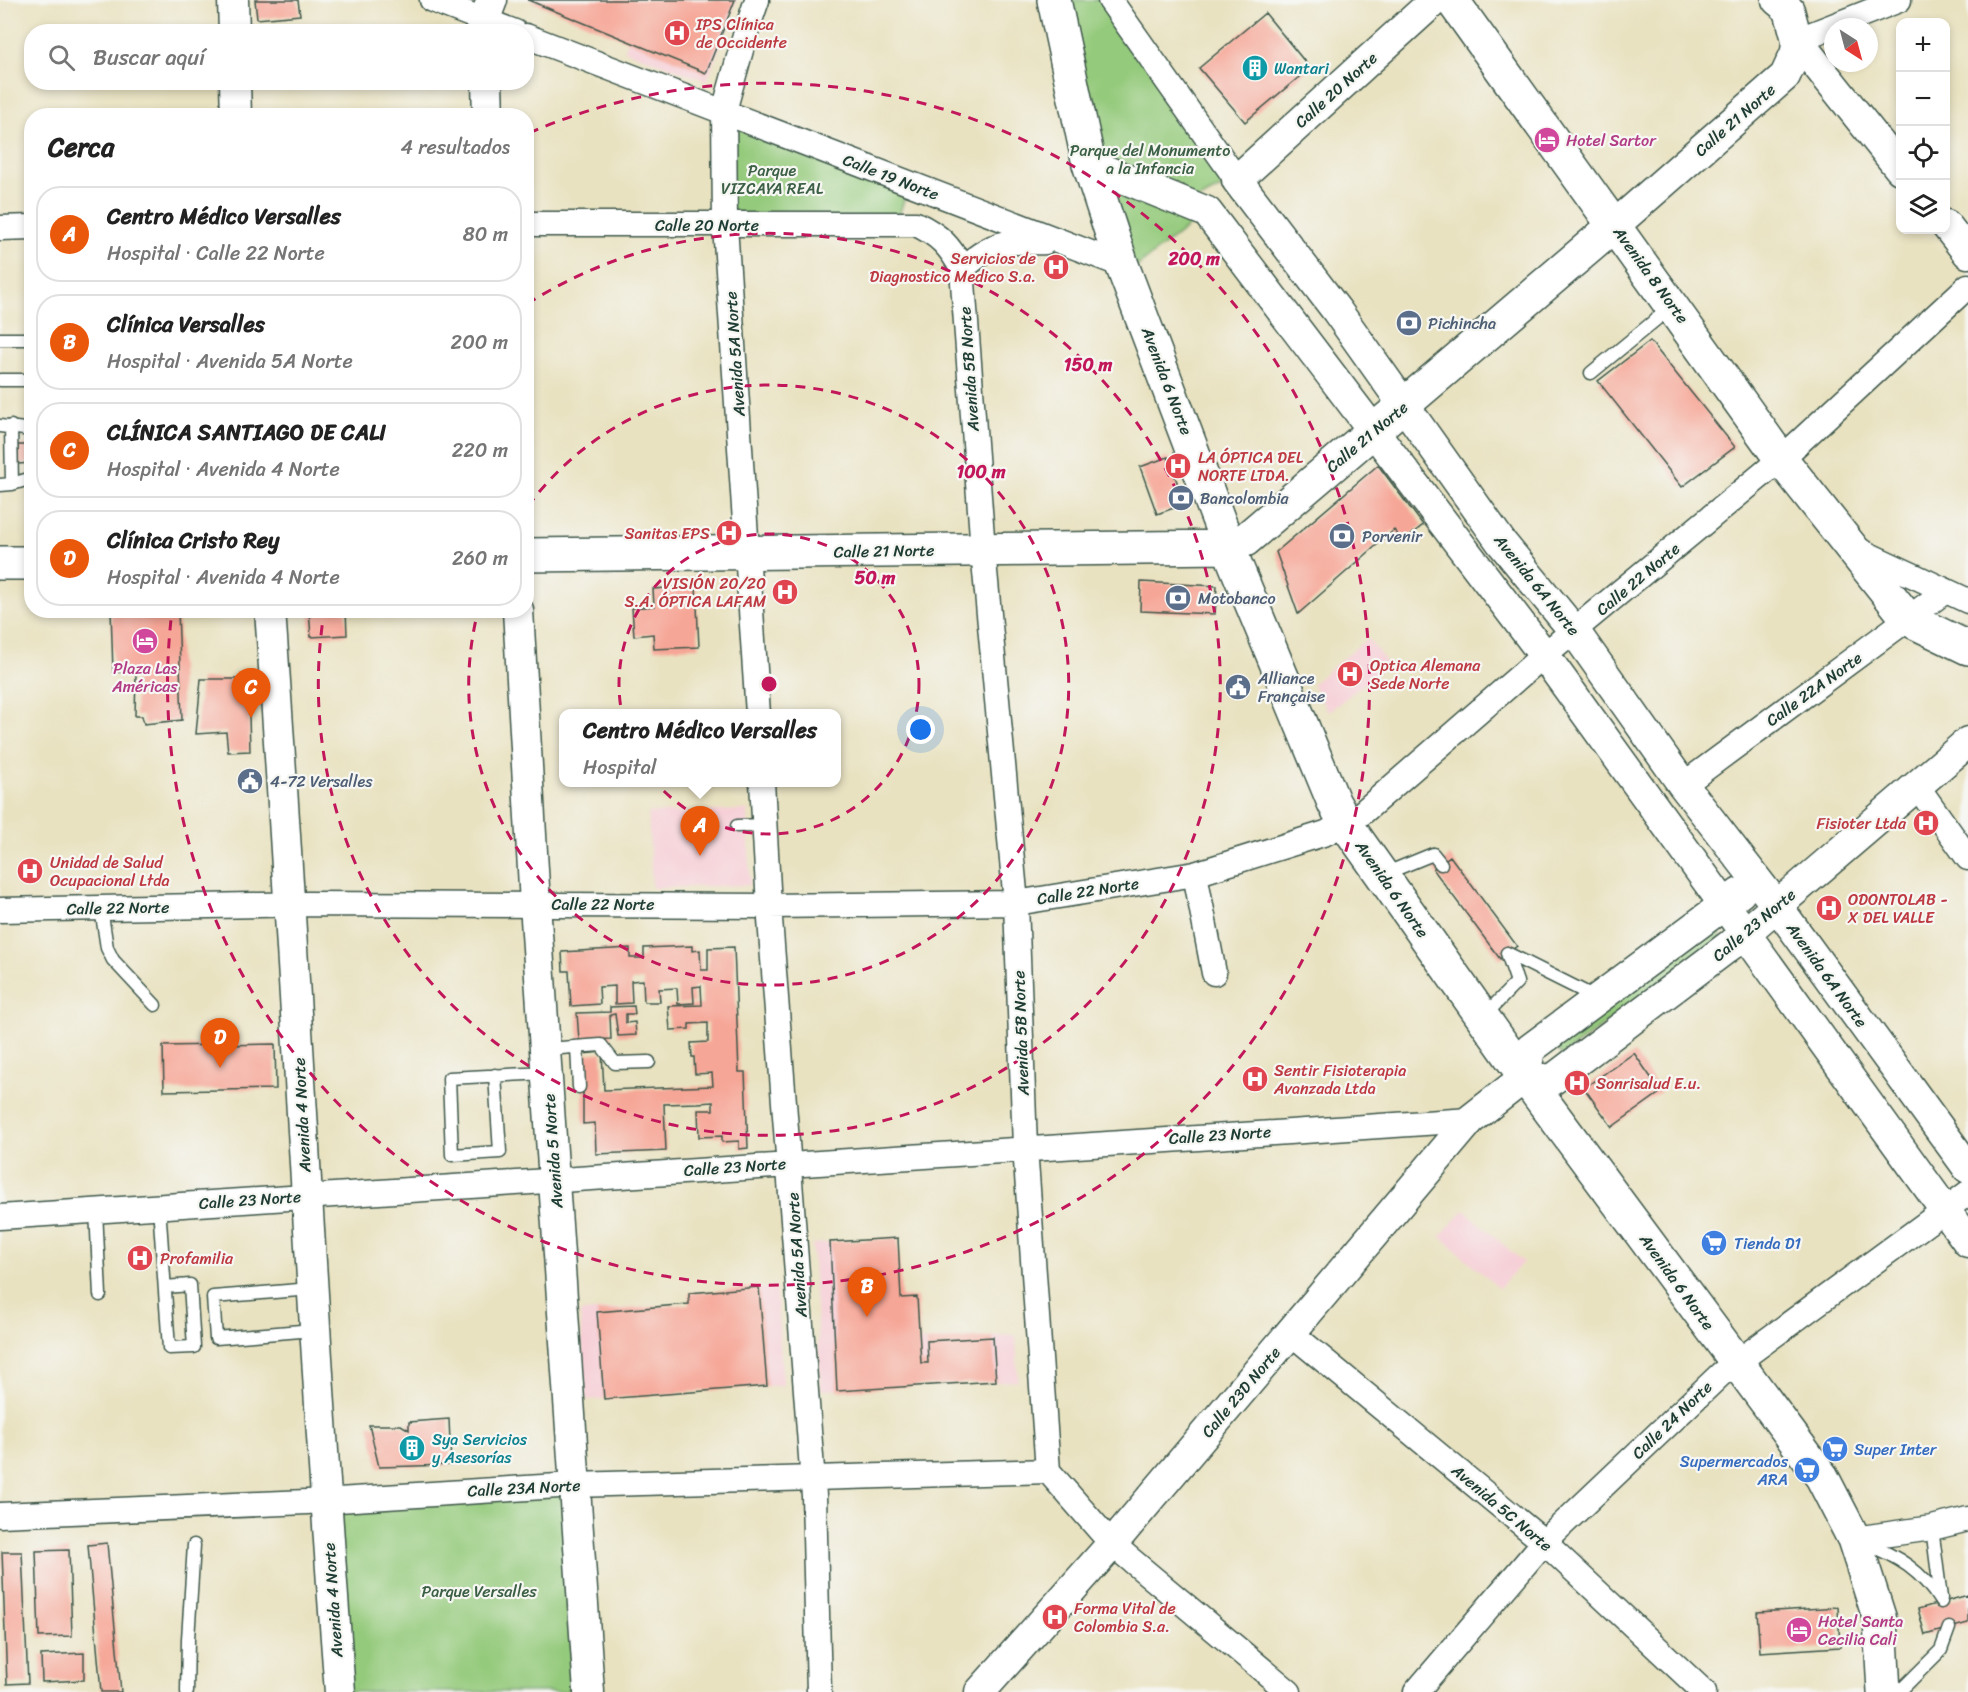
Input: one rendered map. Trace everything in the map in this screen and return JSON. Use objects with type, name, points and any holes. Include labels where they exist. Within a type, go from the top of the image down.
[{"type":"main road","name":"Avenida 6 Norte","points":[[1054,0],[1089,164],[1122,265],[1229,547],[1334,803],[1346,824],[1482,1018],[1514,1086],[1736,1362],[1822,1478],[1854,1539],[1880,1620],[1884,1692]]},
{"type":"main road","name":"Avenida 8 Norte","points":[[1452,0],[1674,306],[1781,459],[1854,548],[1908,619],[1968,648]]},
{"type":"main road","name":"Calle 21 Norte","points":[[534,555],[1229,547],[1245,540],[1615,225]]},
{"type":"main road","points":[[0,563],[24,563]]},
{"type":"street","points":[[233,0],[234,24]]},
{"type":"street","points":[[432,0],[486,17],[500,24]]},
{"type":"street","name":"Avenida 5A Norte","points":[[757,0],[724,111],[725,226],[749,553],[758,709]]},
{"type":"street","name":"Avenida 6A Norte","points":[[1110,0],[1237,180],[1312,278],[1501,542],[1575,632],[1683,785],[1777,906],[1968,1168]]},
{"type":"street","name":"Calle 20 Norte","points":[[1237,180],[1435,0]]},
{"type":"street","points":[[1778,0],[1789,10],[1797,40],[1896,164]]},
{"type":"street","points":[[1797,40],[1899,0]]},
{"type":"street","name":"Calle 19 Norte","points":[[534,39],[724,111],[885,176],[1122,265]]},
{"type":"street","name":"Calle 21 Norte","points":[[1615,225],[1785,76],[1796,52],[1797,40]]},
{"type":"street","points":[[235,90],[236,108]]},
{"type":"street","points":[[487,90],[488,108]]},
{"type":"street","points":[[1089,164],[1207,212],[1375,430],[1544,656],[1745,933],[1957,1202],[1968,1242]]},
{"type":"street","points":[[885,176],[900,184],[906,194],[899,215],[888,224]]},
{"type":"street","name":"Calle 20 Norte","points":[[534,224],[725,226],[916,224]]},
{"type":"street","name":"Avenida 5B Norte","points":[[916,224],[935,233],[951,248],[962,269],[983,550],[1016,903],[1025,1148],[1048,1471]]},
{"type":"street","points":[[0,228],[24,227]]},
{"type":"street","points":[[1950,230],[1968,253]]},
{"type":"street","points":[[962,269],[980,254],[996,246],[1017,242],[1031,244],[1055,240]]},
{"type":"street","name":"Calle 22 Norte","points":[[0,910],[291,904],[769,906],[1016,903],[1195,874],[1326,833],[1346,824],[1362,813],[1544,656],[1781,459],[1968,286]]},
{"type":"street","name":"Avenida 8 Norte","points":[[1854,548],[1944,592],[1968,601]]},
{"type":"street","name":"Calle 22A Norte","points":[[1683,785],[1944,592]]},
{"type":"street","name":"Avenida 4 Norte","points":[[271,618],[291,904],[311,1289],[340,1692]]},
{"type":"street","name":"Avenida 5 Norte","points":[[518,618],[535,904],[589,1692]]},
{"type":"street","name":"Calle 23 Norte","points":[[1514,1086],[1552,1080],[1745,933],[1968,742]]},
{"type":"street","points":[[1917,786],[1968,858]]},
{"type":"street","name":"Avenida 5A Norte","points":[[762,787],[769,906],[813,1478],[819,1692]]},
{"type":"street","points":[[1195,874],[1214,973]]},
{"type":"street","name":"Calle 23 Norte","points":[[1514,1086],[1530,1049],[1757,880]]},
{"type":"street","name":"Calle 23D Norte","points":[[980,1692],[1112,1544],[1470,1120],[1514,1086]]},
{"type":"street","name":"Calle 23 Norte","points":[[0,1217],[790,1163],[1470,1120]]},
{"type":"street","name":"Calle 24 Norte","points":[[1416,1692],[1544,1542],[1736,1362],[1957,1202]]},
{"type":"street","name":"Avenida 5C Norte","points":[[1292,1333],[1544,1542],[1704,1692]]},
{"type":"street","points":[[1048,1471],[1112,1544],[1289,1692]]},
{"type":"street","name":"Calle 23A Norte","points":[[0,1515],[325,1501],[574,1485],[1048,1471]]},
{"type":"street","points":[[1854,1539],[1932,1528],[1968,1519]]},
{"type":"lane","points":[[1591,374],[1674,306]]},
{"type":"lane","points":[[0,339],[24,339]]},
{"type":"lane","points":[[0,380],[24,380]]},
{"type":"lane","points":[[24,429],[6,426],[6,484],[24,480]]},
{"type":"lane","points":[[738,826],[764,825]]},
{"type":"lane","points":[[1383,874],[1433,854],[1441,864]]},
{"type":"lane","points":[[101,908],[107,948],[113,960],[154,1005]]},
{"type":"lane","points":[[1482,1018],[1517,982],[1507,953],[1598,998]]},
{"type":"lane","points":[[495,1075],[500,1152],[452,1155],[448,1078],[495,1075],[547,1061],[577,1047],[601,1045],[615,1063],[648,1062]]},
{"type":"lane","points":[[577,1047],[579,1087]]},
{"type":"lane","points":[[159,1206],[169,1348],[194,1347],[190,1285],[165,1287]]},
{"type":"lane","points":[[96,1210],[100,1295]]},
{"type":"lane","points":[[311,1289],[213,1297],[216,1338],[314,1330]]},
{"type":"lane","points":[[1854,1539],[1906,1562],[1927,1580],[1941,1602],[1932,1528]]},
{"type":"lane","points":[[187,1692],[194,1545]]},
{"type":"lane","points":[[1899,1692],[1941,1650],[1949,1628]]},
{"type":"shaded area","name":"IPS Clínica de Occidente","points":[[644,0],[737,0],[707,81],[624,50]]},
{"type":"shaded area","name":"Optica Alemana Sede Norte","points":[[1368,638],[1388,665],[1328,712],[1312,684]]},
{"type":"shaded area","points":[[748,810],[750,885],[652,888],[648,813]]},
{"type":"shaded area","points":[[1464,1210],[1523,1262],[1499,1288],[1440,1236]]},
{"type":"shaded area","points":[[898,1238],[901,1297],[917,1297],[919,1341],[1016,1335],[1018,1381],[821,1390],[812,1244]]},
{"type":"shaded area","points":[[776,1287],[783,1385],[586,1400],[580,1312],[689,1304],[689,1293]]},
{"type":"green space","name":"Parque del Monumento a la Infancia","points":[[1054,0],[1110,0],[1237,180],[1189,204],[1207,212],[1126,275]]},
{"type":"green space","name":"Parque VIZCAYA REAL","points":[[724,111],[906,194],[899,215],[725,226]]},
{"type":"green space","points":[[1716,928],[1721,937],[1562,1056],[1554,1045]]},
{"type":"green space","name":"Parque Versalles","points":[[574,1485],[589,1692],[340,1692],[325,1501]]},
{"type":"building","points":[[255,0],[298,0],[300,15],[257,19]]},
{"type":"building","name":"IPS Clínica de Occidente","points":[[528,0],[735,0],[706,73]]},
{"type":"building","name":"Wantari","points":[[1265,13],[1310,68],[1245,122],[1199,68]]},
{"type":"building","points":[[1650,341],[1735,447],[1682,487],[1598,381]]},
{"type":"building","points":[[18,445],[24,445],[24,464],[18,464]]},
{"type":"building","points":[[1168,457],[1185,504],[1157,514],[1140,467]]},
{"type":"building","name":"Porvenir","points":[[1378,465],[1423,525],[1403,541],[1394,530],[1298,614],[1276,552]]},
{"type":"building","name":"Motobanco","points":[[1141,582],[1217,586],[1215,614],[1140,611]]},
{"type":"building","points":[[696,586],[699,647],[654,649],[653,634],[634,636],[632,608],[654,606],[653,589]]},
{"type":"building","name":"Plaza Las Américas","points":[[111,618],[178,618],[182,720],[144,724],[142,716],[135,716],[136,673],[113,672]]},
{"type":"building","points":[[310,618],[346,618],[347,635],[311,637]]},
{"type":"building","points":[[201,679],[248,679],[250,751],[228,752],[226,732],[196,734]]},
{"type":"building","points":[[1450,856],[1517,946],[1500,959],[1433,869]]},
{"type":"building","points":[[692,946],[692,951],[700,950],[701,970],[708,970],[708,948],[734,947],[739,1072],[745,1072],[748,1148],[739,1149],[739,1141],[722,1142],[722,1136],[699,1137],[698,1110],[713,1110],[713,1102],[664,1104],[666,1151],[596,1154],[595,1123],[583,1124],[583,1054],[602,1052],[604,1090],[713,1086],[712,1073],[695,1074],[694,1057],[692,1057],[691,1043],[708,1042],[708,1023],[689,1024],[689,1029],[670,1030],[668,1006],[702,1005],[701,986],[693,987],[694,1003],[678,1004],[677,988],[659,989],[660,1002],[644,1002],[643,980],[631,981],[632,1003],[615,1004],[615,986],[599,987],[600,1004],[571,1006],[569,971],[563,971],[562,952],[630,948],[630,958],[644,958],[644,948]]},
{"type":"building","points":[[634,1006],[635,1014],[626,1014],[626,1023],[635,1022],[636,1035],[618,1036],[615,1014],[610,1015],[611,1039],[579,1040],[577,1013],[610,1012],[610,1007]]},
{"type":"building","points":[[275,1044],[276,1089],[164,1091],[163,1046]]},
{"type":"building","points":[[1634,1053],[1661,1092],[1612,1127],[1584,1088]]},
{"type":"building","points":[[898,1238],[901,1298],[917,1297],[921,1363],[928,1363],[927,1341],[993,1337],[996,1381],[837,1391],[830,1242]]},
{"type":"building","points":[[759,1287],[767,1386],[604,1399],[597,1312],[689,1304],[689,1293]]},
{"type":"building","name":"Sya Servicios y Asesorías","points":[[449,1419],[451,1465],[379,1467],[369,1425],[401,1425],[409,1430],[409,1422]]},
{"type":"building","points":[[107,1543],[121,1692],[101,1692],[88,1545]]},
{"type":"building","points":[[69,1550],[72,1636],[39,1637],[36,1551]]},
{"type":"building","points":[[2,1552],[22,1552],[28,1683],[7,1684]]},
{"type":"building","points":[[1968,1595],[1968,1623],[1925,1635],[1918,1609]]},
{"type":"building","name":"Hotel Santa Cecilia Cali","points":[[1838,1607],[1840,1647],[1760,1652],[1757,1612]]},
{"type":"building","points":[[84,1653],[84,1680],[42,1682],[41,1655]]},
{"type":"place","name":"IPS Clínica de Occidente","points":[[677,33]]},
{"type":"place","name":"Wantari","points":[[1255,68]]},
{"type":"place","name":"Hotel Sartor","points":[[1547,140]]},
{"type":"place","name":"Servicios de Diagnostico Medico S.a.","points":[[1056,267]]},
{"type":"place","name":"Pichincha","points":[[1409,323]]},
{"type":"place","name":"LA ÓPTICA DEL NORTE LTDA.","points":[[1178,466]]},
{"type":"place","name":"Bancolombia","points":[[1181,498]]},
{"type":"place","name":"Sanitas EPS","points":[[729,533]]},
{"type":"place","name":"Porvenir","points":[[1342,536]]},
{"type":"place","name":"VISIÓN 20/20 S.A. ÓPTICA LAFAM","points":[[785,592]]},
{"type":"place","name":"Motobanco","points":[[1178,598]]},
{"type":"place","name":"Plaza Las Américas","points":[[145,641]]},
{"type":"place","name":"Optica Alemana Sede Norte","points":[[1350,674]]},
{"type":"place","name":"Alliance Française","points":[[1238,687]]},
{"type":"place","name":"CLÍNICA SANTIAGO DE CALI","points":[[251,718]]},
{"type":"place","name":"4-72 Versalles","points":[[250,781]]},
{"type":"place","name":"Fisioter Ltda","points":[[1926,823]]},
{"type":"place","name":"Centro Médico Versalles","points":[[700,856]]},
{"type":"place","name":"Unidad de Salud Ocupacional Ltda","points":[[30,871]]},
{"type":"place","name":"ODONTOLAB - X DEL VALLE","points":[[1829,908]]},
{"type":"place","name":"Clínica Cristo Rey","points":[[220,1068]]},
{"type":"place","name":"Sentir Fisioterapia Avanzada Ltda","points":[[1255,1079]]},
{"type":"place","name":"Sonrisalud E.u.","points":[[1577,1083]]},
{"type":"place","name":"Tienda D1","points":[[1714,1243]]},
{"type":"place","name":"Profamilia","points":[[140,1258]]},
{"type":"place","name":"Clínica Versalles","points":[[867,1317]]},
{"type":"place","name":"Sya Servicios y Asesorías","points":[[412,1448]]},
{"type":"place","name":"Super Inter","points":[[1835,1449]]},
{"type":"place","name":"Supermercados ARA","points":[[1807,1470]]},
{"type":"place","name":"Forma Vital de Colombia S.a.","points":[[1055,1617]]},
{"type":"place","name":"Hotel Santa Cecilia Cali","points":[[1799,1630]]}]
